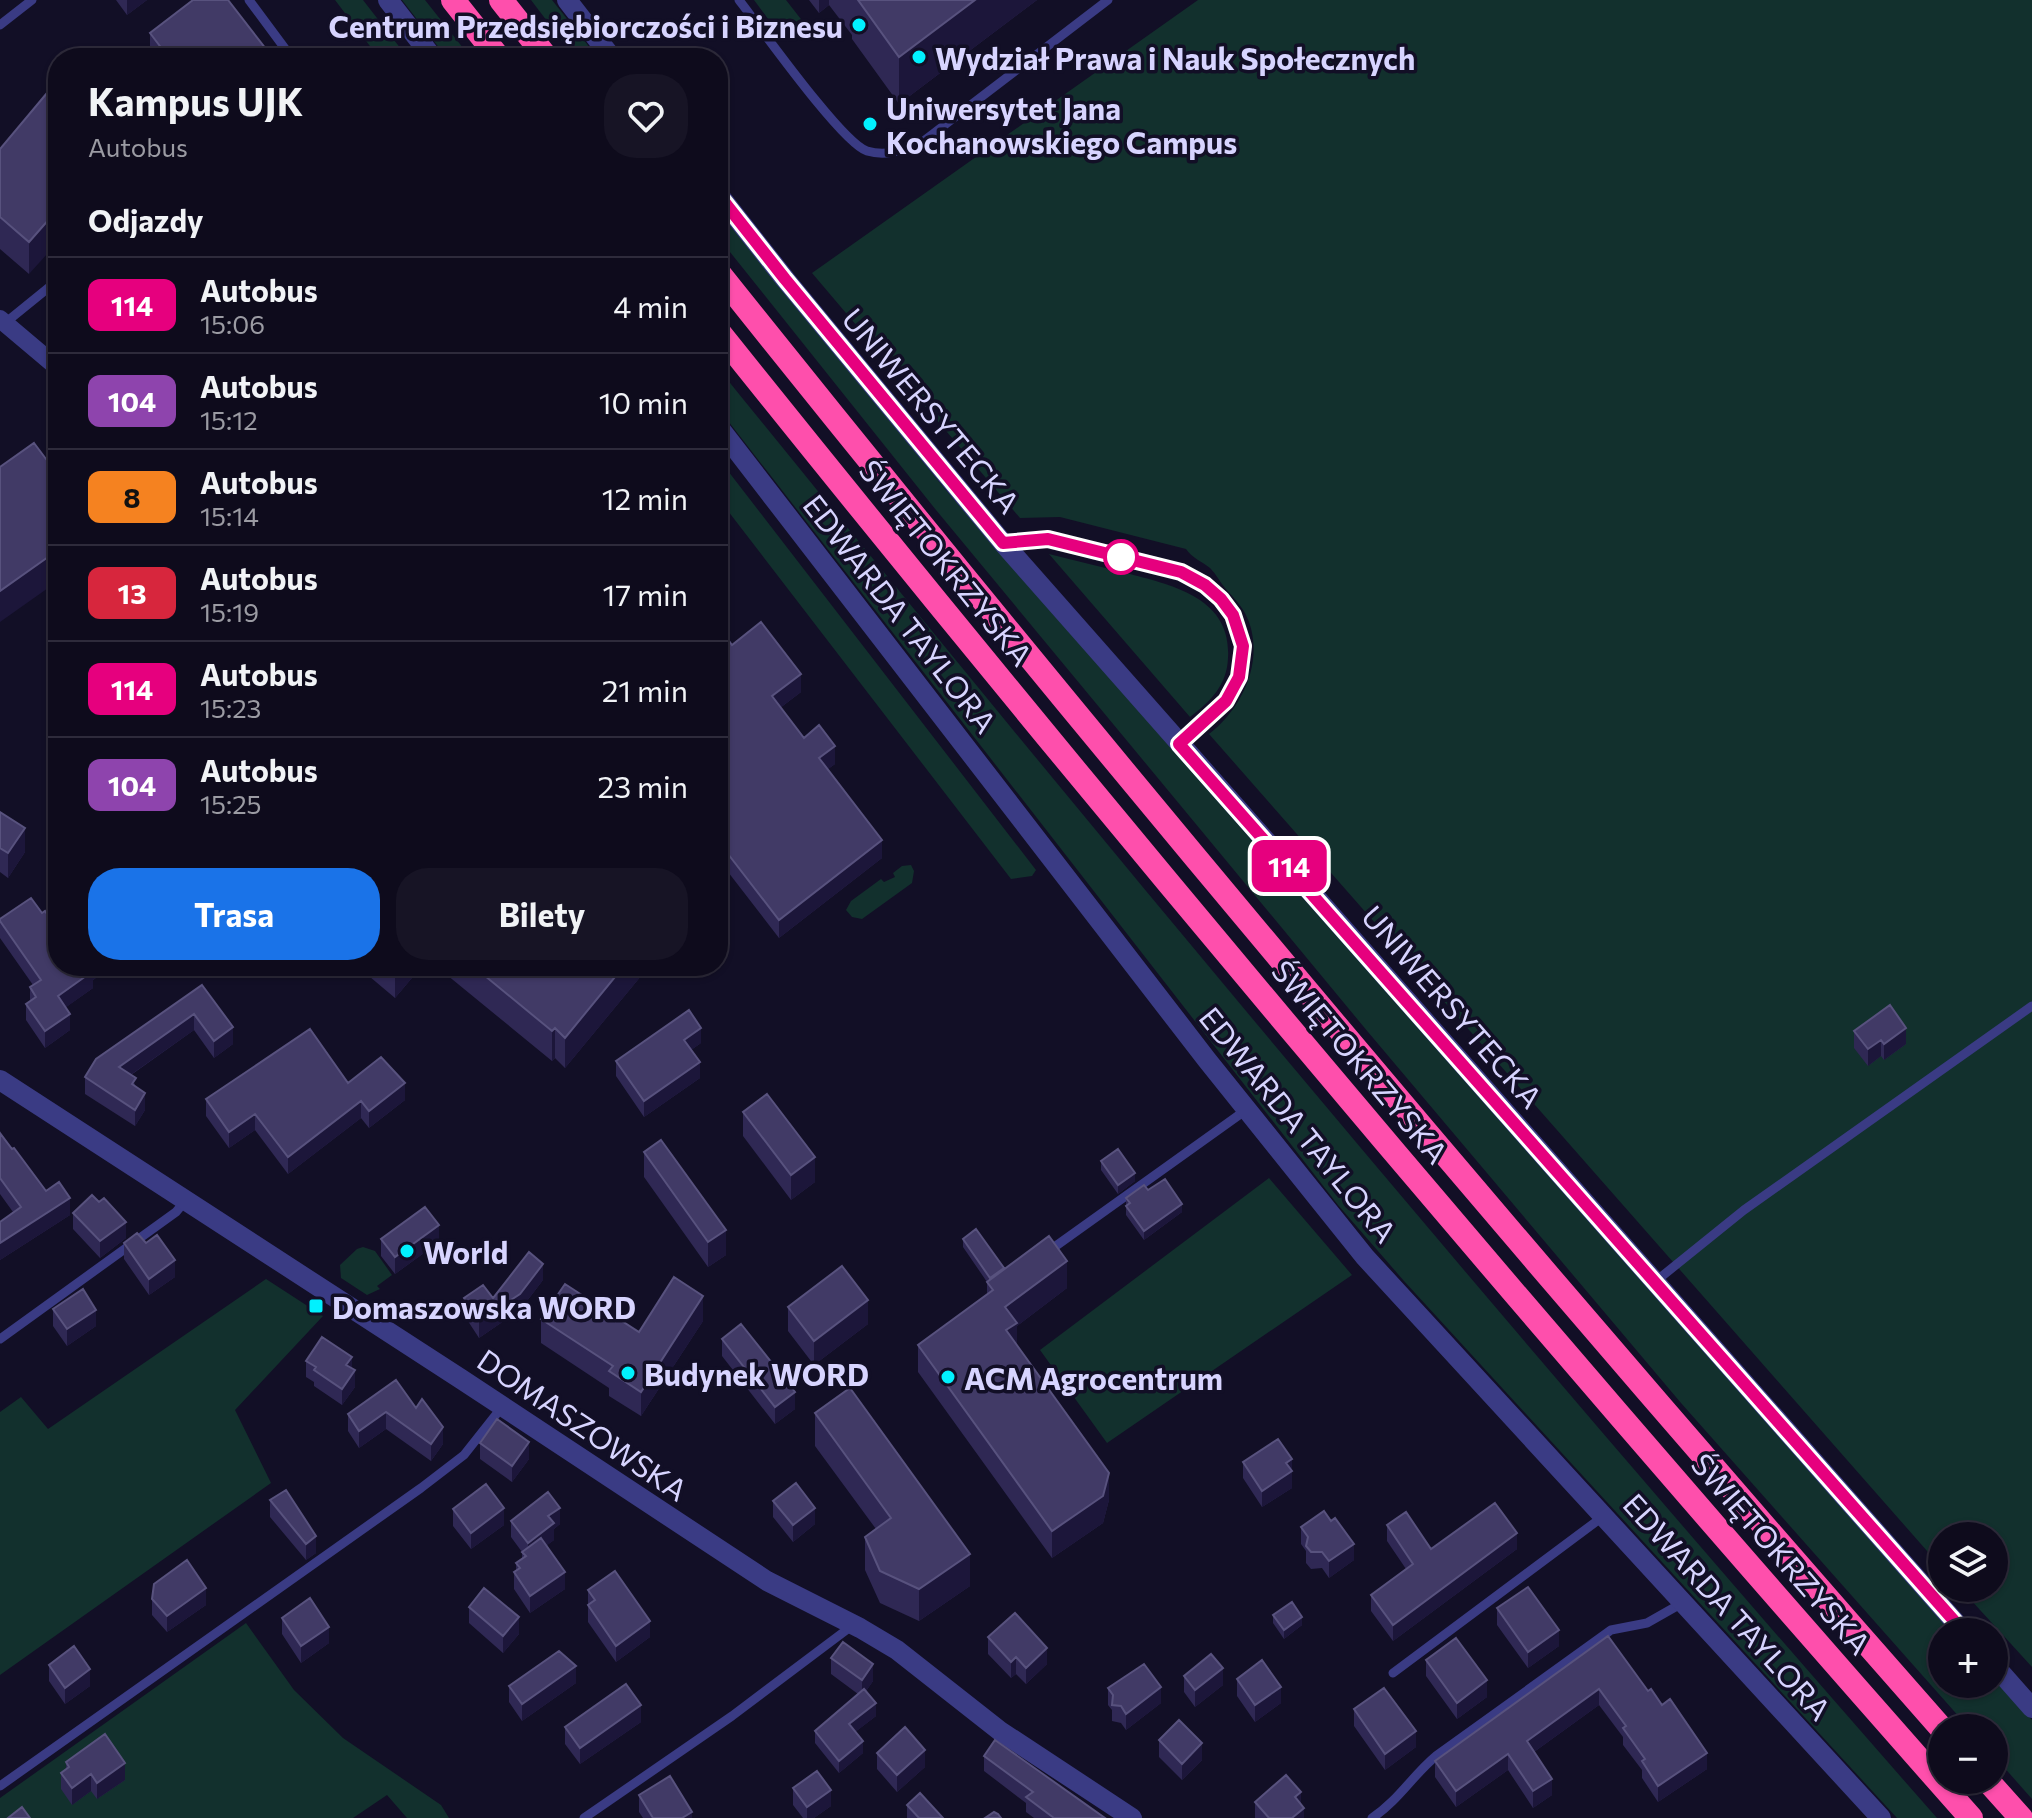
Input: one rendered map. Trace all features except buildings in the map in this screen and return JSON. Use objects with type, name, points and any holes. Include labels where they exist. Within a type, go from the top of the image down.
[{"type":"highway","points":[[453,0],[491,48]]},
{"type":"highway","points":[[501,0],[539,48]]},
{"type":"highway","name":"ŚWIĘTOKRZYSKA","points":[[728,284],[1008,630],[1310,993],[1590,1323],[1929,1714]]},
{"type":"highway","name":"ŚWIĘTOKRZYSKA","points":[[728,343],[1138,844],[1422,1182],[1971,1818]]},
{"type":"highway","points":[[2000,1794],[2021,1818]]},
{"type":"street","points":[[388,0],[425,48]]},
{"type":"street","points":[[567,0],[604,48]]},
{"type":"street","name":"UNIWERSYTECKA","points":[[728,207],[1003,543],[1952,1618]]},
{"type":"street","points":[[3,321],[48,359]]},
{"type":"street","name":"EDWARDA TAYLORA","points":[[728,439],[1247,1110],[1365,1257],[1881,1818]]},
{"type":"street","name":"DOMASZOWSKA","points":[[0,1080],[767,1581],[897,1650],[1000,1731],[1132,1818]]},
{"type":"street","points":[[2008,1681],[2032,1708]]},
{"type":"lane","points":[[0,25],[32,0]]},
{"type":"lane","points":[[249,0],[285,48]]},
{"type":"lane","points":[[739,0],[843,133],[866,150],[888,155],[921,143],[1108,0]]},
{"type":"lane","points":[[3,321],[48,287]]},
{"type":"lane","points":[[1003,543],[1048,539],[1181,572],[1205,585],[1221,599],[1233,615],[1243,646],[1239,677],[1226,701],[1179,744]]},
{"type":"lane","points":[[1656,1281],[1744,1210],[2032,1006]]},
{"type":"lane","points":[[1037,1260],[1247,1110]]},
{"type":"lane","points":[[0,1339],[176,1212],[186,1200]]},
{"type":"lane","points":[[0,1786],[421,1488],[464,1455],[502,1407]]},
{"type":"lane","points":[[1393,1673],[1605,1515]]},
{"type":"lane","points":[[1372,1818],[1388,1808],[1415,1773],[1436,1756],[1611,1630],[1647,1623],[1685,1602]]},
{"type":"lane","points":[[584,1818],[744,1707],[853,1625]]},
{"type":"green space","points":[[335,0],[363,0],[400,48],[371,48]]},
{"type":"green space","points":[[402,0],[425,0],[463,48],[439,48]]},
{"type":"green space","points":[[531,0],[552,0],[590,48],[567,48]]},
{"type":"green space","points":[[754,0],[786,0],[804,23],[783,39]]},
{"type":"green space","points":[[1198,0],[2032,0],[2032,1667],[2008,1641],[2008,1618],[1987,1618],[1973,1602],[2008,1602],[2008,1522],[1928,1522],[1928,1552],[1209,734],[1242,695],[1253,663],[1254,646],[1245,613],[1212,570],[1186,549],[1060,517],[1020,518],[812,273]]},
{"type":"green space","points":[[728,219],[945,489],[1942,1618],[1928,1618],[1928,1682],[1681,1403],[1368,1032],[936,510],[728,250]]},
{"type":"green space","points":[[728,380],[1017,735],[1320,1099],[1626,1461],[1937,1818],[1897,1818],[1404,1281],[1338,1205],[728,421]]},
{"type":"green space","points":[[728,471],[1036,870],[1032,876],[1011,879],[728,511]]},
{"type":"green space","points":[[1049,554],[1161,583],[1195,597],[1209,607],[1227,637],[1228,658],[1225,676],[1205,705],[1190,717]]},
{"type":"green space","points":[[911,865],[914,871],[912,883],[862,919],[852,917],[846,910],[851,901],[881,879],[884,882],[895,877],[893,873],[902,866]]},
{"type":"green space","points":[[1269,1178],[1352,1275],[1107,1443],[1040,1350]]},
{"type":"green space","points":[[363,1247],[375,1251],[392,1275],[377,1286],[380,1289],[367,1295],[341,1278],[340,1265]]},
{"type":"green space","points":[[266,1279],[323,1316],[235,1410],[271,1483],[0,1675],[0,1412],[21,1397],[48,1429]]},
{"type":"green space","points":[[246,1623],[294,1690],[343,1738],[441,1805],[449,1818],[407,1818],[387,1795],[353,1818],[0,1818],[0,1798]]},
{"type":"green space","points":[[2008,1693],[2032,1720],[2032,1799],[2008,1772],[2008,1714],[1957,1714],[1942,1698],[2008,1698]]},
{"type":"bus line","name":"114","points":[[728,207],[1003,543],[1048,539],[1181,572],[1205,585],[1221,599],[1233,615],[1243,646],[1239,677],[1226,701],[1179,744],[1952,1618]]},
{"type":"place","name":"Centrum Przedsiębiorczości i Biznesu","points":[[859,25]]},
{"type":"place","name":"Wydział Prawa i Nauk Społecznych","points":[[919,57]]},
{"type":"place","name":"Uniwersytet Jana Kochanowskiego Campus","points":[[870,124]]},
{"type":"place","name":"World","points":[[407,1251]]},
{"type":"place","name":"Domaszowska WORD","points":[[316,1306]]},
{"type":"place","name":"Budynek WORD","points":[[628,1373]]},
{"type":"place","name":"ACM Agrocentrum","points":[[948,1377]]}]
